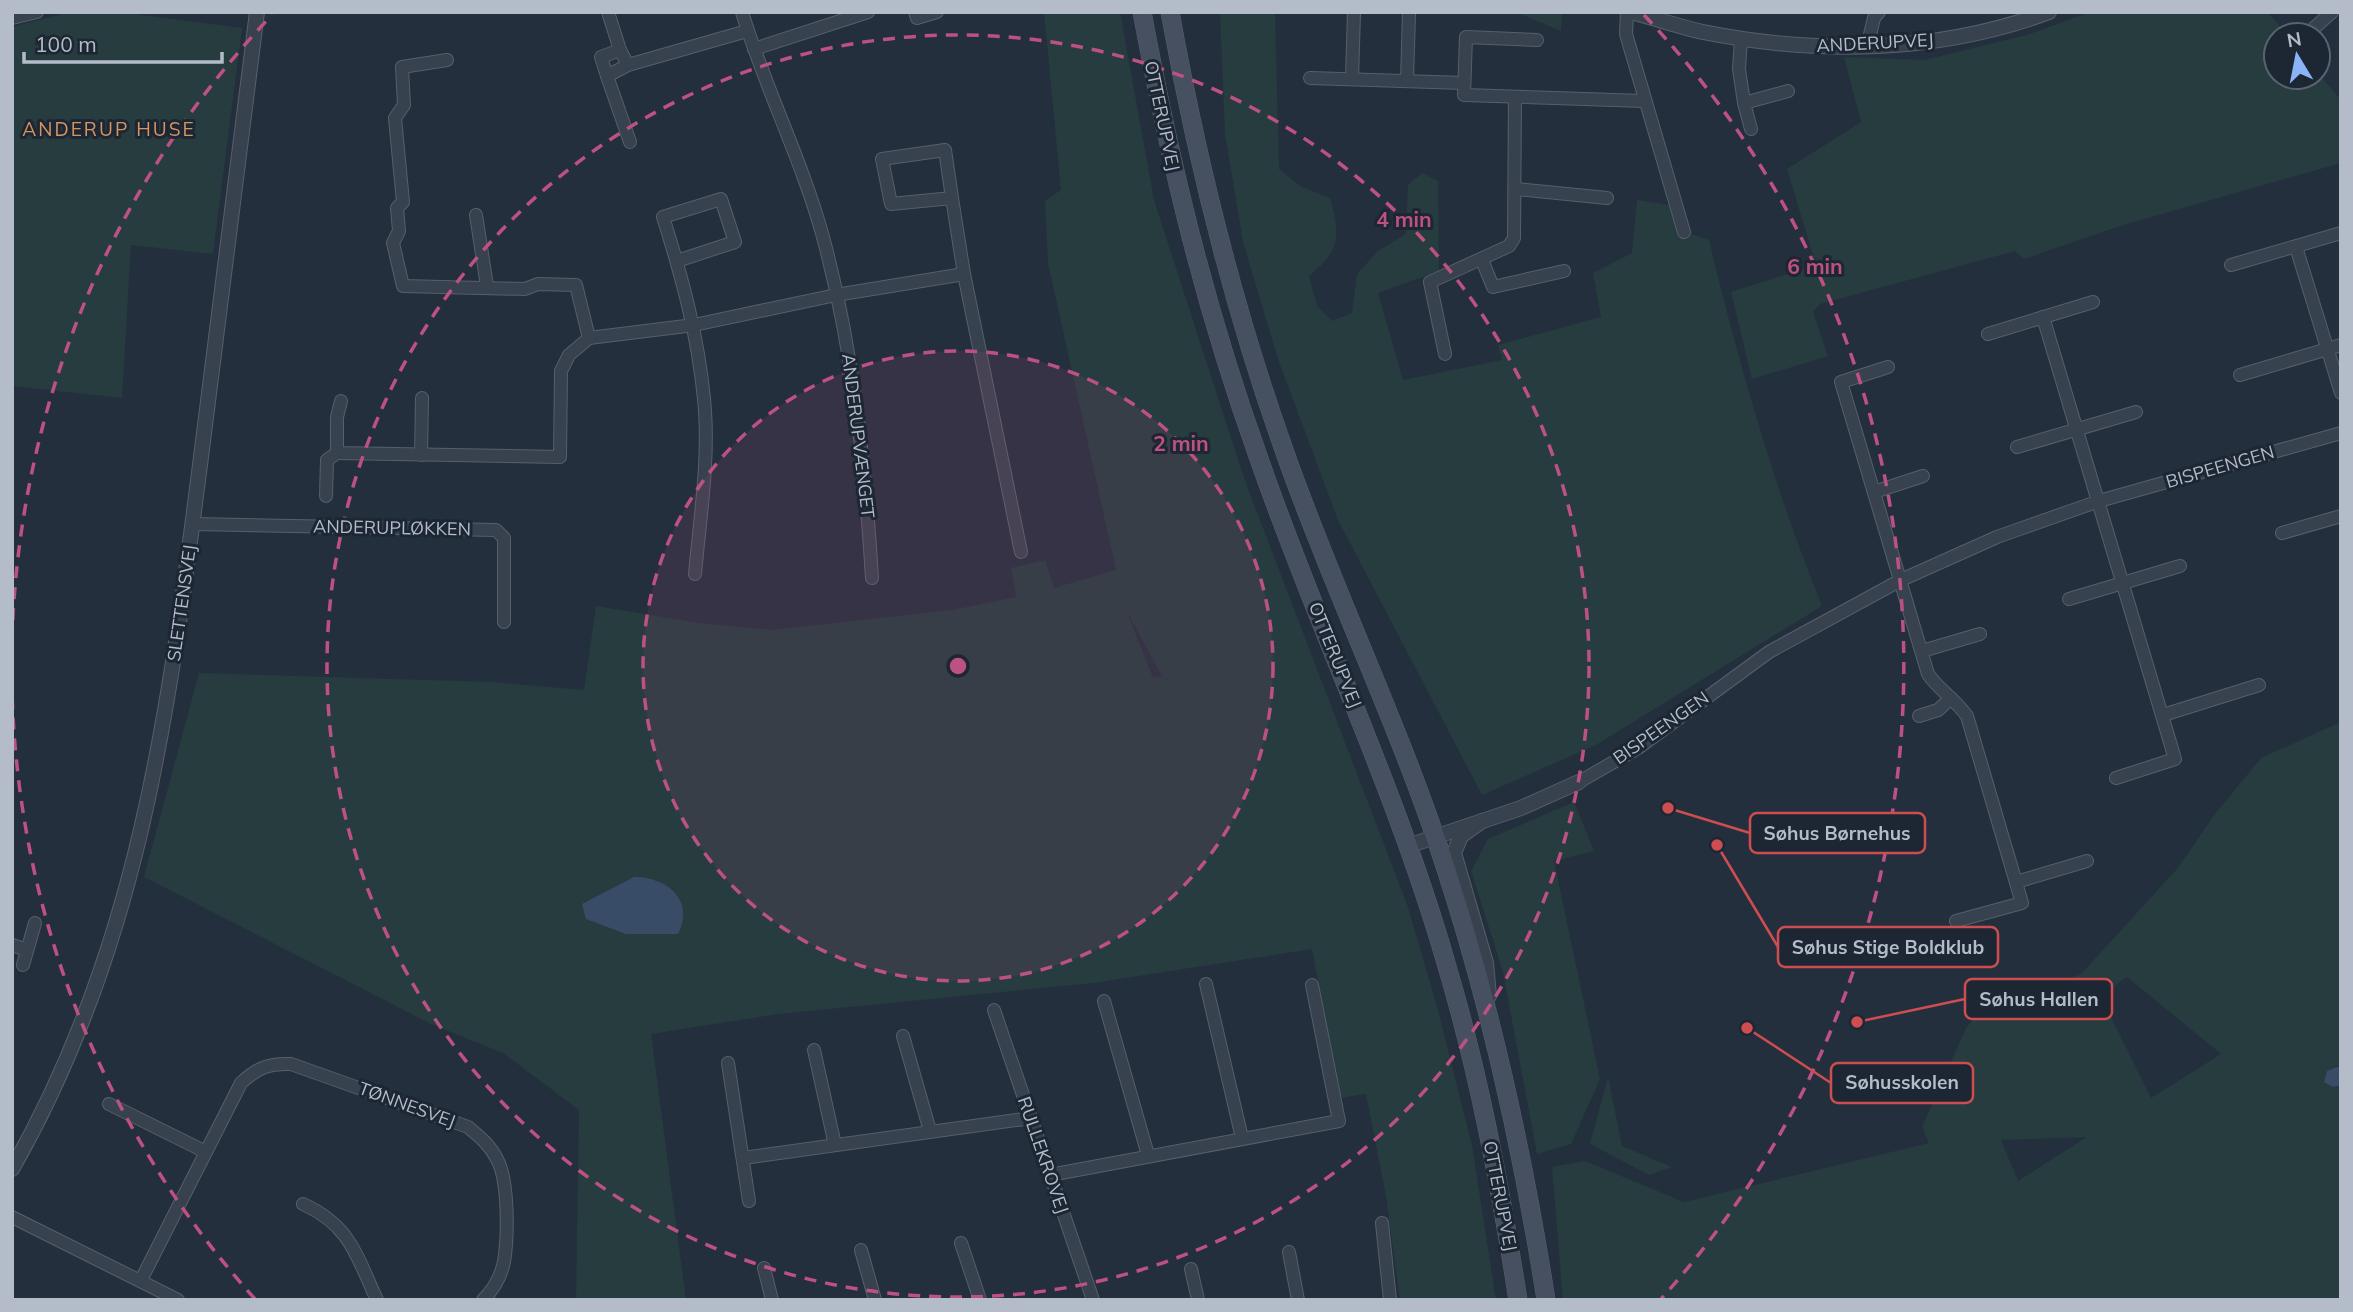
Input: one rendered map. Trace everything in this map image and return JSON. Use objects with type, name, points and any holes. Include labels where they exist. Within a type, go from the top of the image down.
[{"type":"main road","name":"OTTERUPVEJ","points":[[1142,12],[1164,130],[1191,245],[1224,357],[1259,460],[1408,846],[1447,964],[1480,1093],[1502,1200],[1518,1300]]},
{"type":"main road","name":"OTTERUPVEJ","points":[[1170,12],[1218,239],[1284,450],[1435,838],[1472,953],[1530,1195],[1546,1300]]},
{"type":"street","points":[[12,18],[37,12]]},
{"type":"street","name":"SLETTENSVEJ","points":[[12,1169],[79,1030],[111,945],[149,804],[166,713],[192,524],[255,12]]},
{"type":"street","points":[[608,12],[620,50],[628,65]]},
{"type":"street","name":"ANDERUPVÆNGET","points":[[742,12],[823,237],[853,384],[867,490],[872,578]]},
{"type":"street","points":[[754,50],[830,18],[868,12]]},
{"type":"street","points":[[915,12],[917,18],[937,12]]},
{"type":"street","points":[[1163,12],[1184,88]]},
{"type":"street","points":[[1352,79],[1354,12]]},
{"type":"street","points":[[1629,12],[1626,34],[1684,232]]},
{"type":"street","name":"ANDERUPVEJ","points":[[1629,12],[1741,39],[1801,46],[1867,47],[1956,38],[2049,12]]},
{"type":"street","points":[[1867,47],[1874,18],[1880,12]]},
{"type":"street","points":[[1407,81],[1409,13]]},
{"type":"street","points":[[607,76],[628,65],[747,30]]},
{"type":"street","points":[[1537,40],[1466,37],[1464,95],[1644,101]]},
{"type":"street","points":[[1741,39],[1739,69],[1751,129]]},
{"type":"street","points":[[620,50],[601,57],[630,142]]},
{"type":"street","points":[[447,60],[402,67],[404,105],[395,118],[403,202],[397,208],[399,231],[393,243],[403,286],[525,289],[538,284],[576,285],[589,338]]},
{"type":"street","points":[[1310,78],[1464,83]]},
{"type":"street","points":[[1744,103],[1788,91]]},
{"type":"street","points":[[1445,354],[1430,282],[1509,246],[1514,238],[1515,97]]},
{"type":"street","points":[[952,198],[891,204],[882,159],[946,150],[964,274],[1021,552]]},
{"type":"street","points":[[1516,189],[1607,198]]},
{"type":"street","points":[[677,261],[735,242],[721,199],[663,217],[694,325],[705,401],[704,479],[695,574]]},
{"type":"street","points":[[476,215],[487,286]]},
{"type":"street","points":[[2231,265],[2341,233]]},
{"type":"street","points":[[2296,247],[2341,393]]},
{"type":"street","points":[[1482,260],[1493,287],[1564,271]]},
{"type":"street","points":[[326,496],[327,460],[337,453],[560,457],[561,371],[569,355],[589,338],[694,325],[836,295],[964,274]]},
{"type":"street","points":[[1988,334],[2093,302]]},
{"type":"street","points":[[2043,317],[2175,759],[2116,778]]},
{"type":"street","points":[[2240,375],[2341,345]]},
{"type":"street","points":[[1888,367],[1841,382],[1928,674],[1936,686],[1967,716],[2022,903],[1956,921]]},
{"type":"street","points":[[421,455],[422,398]]},
{"type":"street","points":[[337,453],[337,417],[341,401]]},
{"type":"street","points":[[2017,447],[2136,412]]},
{"type":"street","name":"BISPEENGEN","points":[[1408,846],[1482,821],[1578,782],[1638,748],[1769,652],[1901,580],[1997,537],[2099,501],[2341,433]]},
{"type":"street","points":[[1874,492],[1923,476]]},
{"type":"street","points":[[2282,533],[2341,516]]},
{"type":"street","name":"ANDERUPLØKKEN","points":[[192,524],[496,530],[504,538],[505,622]]},
{"type":"street","points":[[2069,599],[2180,566]]},
{"type":"street","points":[[1922,651],[1980,634]]},
{"type":"street","points":[[2163,715],[2259,685]]},
{"type":"street","points":[[1919,716],[1938,710],[1951,698]]},
{"type":"street","points":[[1482,821],[1461,836],[1454,853],[1486,963],[1494,1043]]},
{"type":"street","points":[[2016,883],[2087,861]]},
{"type":"street","points":[[23,965],[35,923]]},
{"type":"street","points":[[12,945],[27,950]]},
{"type":"street","points":[[1206,984],[1242,1138]]},
{"type":"street","points":[[1050,1175],[1339,1121],[1312,985]]},
{"type":"street","points":[[1104,1001],[1148,1155]]},
{"type":"street","name":"RULLEKROVEJ","points":[[994,1010],[1093,1300]]},
{"type":"street","points":[[903,1036],[930,1131]]},
{"type":"street","points":[[814,1050],[835,1145]]},
{"type":"street","name":"TØNNESVEJ","points":[[141,1280],[241,1083],[255,1070],[273,1063],[291,1064],[468,1127],[488,1144],[499,1161],[505,1183],[503,1262],[497,1281],[483,1300]]},
{"type":"street","points":[[728,1063],[749,1201]]},
{"type":"street","points":[[109,1104],[206,1152]]},
{"type":"street","points":[[743,1158],[1031,1118]]},
{"type":"street","points":[[303,1204],[336,1223],[349,1240],[377,1300]]},
{"type":"street","points":[[12,1217],[178,1300]]},
{"type":"street","points":[[1382,1223],[1391,1300]]},
{"type":"street","points":[[961,1243],[980,1300]]},
{"type":"street","points":[[861,1250],[876,1300]]},
{"type":"street","points":[[1289,1252],[1298,1300]]},
{"type":"street","points":[[764,1268],[772,1300]]},
{"type":"street","points":[[1191,1269],[1198,1300]]},
{"type":"green space","points":[[70,12],[119,12],[242,28],[213,254],[131,245],[122,398],[12,386],[12,27]]},
{"type":"green space","points":[[1044,12],[1120,12],[1154,200],[1245,481],[1408,907],[1439,1014],[1472,1145],[1496,1300],[1400,1300],[1386,1196],[1366,1094],[1340,1098],[1312,949],[1093,983],[778,1014],[651,1034],[686,1300],[576,1300],[579,1110],[503,1053],[431,1024],[144,877],[199,673],[491,682],[584,690],[596,606],[699,623],[772,630],[952,610],[1016,597],[1011,568],[1045,560],[1054,588],[1116,570],[1048,263],[1045,201],[1061,190]],"holes":[[[1127,612],[1162,676],[1153,678]]]},
{"type":"green space","points":[[1220,12],[1275,12],[1279,169],[1300,186],[1330,198],[1336,222],[1336,241],[1328,258],[1309,276],[1317,306],[1332,321],[1352,313],[1357,274],[1378,251],[1406,234],[1408,185],[1422,173],[1438,181],[1439,271],[1378,293],[1403,380],[1502,360],[1498,345],[1601,317],[1593,273],[1632,253],[1637,200],[1682,207],[1692,234],[1709,240],[1759,425],[1788,516],[1822,606],[1596,745],[1482,795],[1338,520],[1279,362],[1243,242],[1225,134]]},
{"type":"green space","points":[[1516,12],[1562,12],[1561,31]]},
{"type":"green space","points":[[2090,12],[2268,12],[2275,21],[2262,21],[2262,91],[2332,89],[2341,100],[2341,163],[2120,226],[2024,259],[2015,251],[1820,304],[1813,312],[1828,356],[1752,379],[1731,292],[1816,265],[1787,169],[1861,122],[1844,57],[1924,60],[2027,35]]},
{"type":"green space","points":[[2341,722],[2341,1300],[1563,1300],[1552,1167],[1585,1161],[1684,1202],[1929,1143],[1922,1127],[1966,1028],[1976,1016],[2081,974],[2177,869],[2215,814],[2261,758]],"holes":[[[2127,977],[2221,1054],[2151,1098],[2107,1009],[2109,990]],[[2087,1137],[2018,1181],[2001,1140],[2002,1140]]]},
{"type":"green space","points":[[1574,802],[1594,851],[1554,861],[1600,1079],[1571,1144],[1537,1154],[1503,972],[1471,871],[1488,839]]},
{"type":"green space","points":[[1608,1077],[1622,1146],[1672,1167],[1649,1175],[1590,1144]]},
{"type":"water","points":[[634,877],[657,881],[675,893],[683,911],[678,934],[626,934],[586,919],[582,904]]},
{"type":"water","points":[[2341,1068],[2341,1085],[2333,1087],[2324,1082],[2327,1071]]},
{"type":"place","name":"Søhus Børnehus","points":[[1668,808]]},
{"type":"place","name":"Søhus Stige Boldklub","points":[[1717,845]]},
{"type":"place","name":"Søhus Hallen","points":[[1857,1022]]},
{"type":"place","name":"Søhusskolen","points":[[1747,1028]]},
{"type":"district","name":"ANDERUP HUSE","points":[[109,129]]}]
